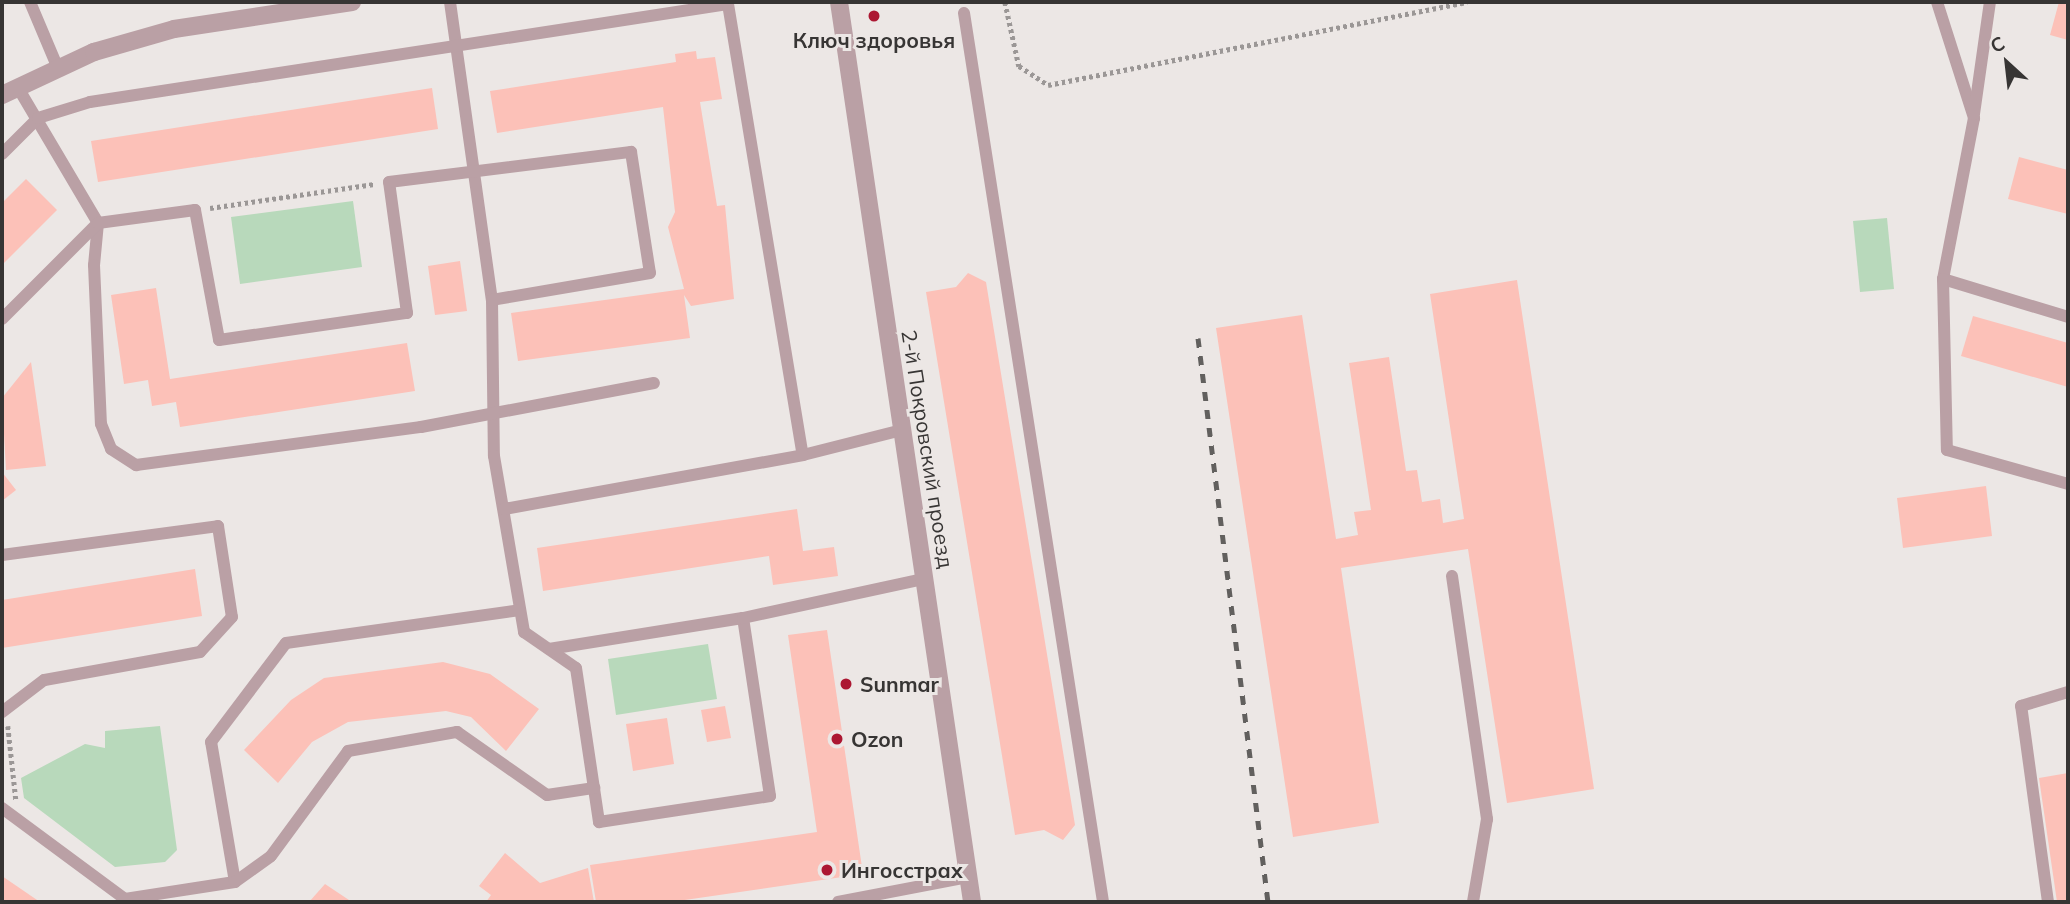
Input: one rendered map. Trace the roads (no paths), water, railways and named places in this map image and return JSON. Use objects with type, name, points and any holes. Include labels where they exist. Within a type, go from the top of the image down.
[{"type":"street","points":[[9,90],[57,66],[174,29],[352,2]]},
{"type":"street","name":"2-й Покровский проезд","points":[[839,2],[972,902]]},
{"type":"lane","points":[[34,2],[57,66]]},
{"type":"lane","points":[[450,2],[454,45],[476,170],[492,300],[498,413],[494,456],[520,610],[524,632],[576,668],[598,822],[770,796],[743,618]]},
{"type":"lane","points":[[1937,2],[1974,118]]},
{"type":"lane","points":[[1990,2],[1974,118],[1943,279],[1947,450],[2068,484]]},
{"type":"lane","points":[[2,154],[38,118],[90,102],[728,4],[803,455]]},
{"type":"lane","points":[[964,13],[1103,902]]},
{"type":"lane","points":[[9,90],[38,118],[98,223],[94,265],[101,424],[111,449],[136,465],[498,413],[654,383]]},
{"type":"lane","points":[[2,319],[98,223],[195,210],[219,341],[407,313],[389,182],[631,152],[650,273],[492,300]]},
{"type":"lane","points":[[1943,279],[2068,317]]},
{"type":"lane","points":[[504,509],[803,455],[902,430]]},
{"type":"lane","points":[[2,555],[218,526],[232,617],[200,652],[44,680],[4,712]]},
{"type":"lane","points":[[1452,576],[1488,819],[1473,902]]},
{"type":"lane","points":[[549,649],[743,618],[924,579]]},
{"type":"lane","points":[[235,882],[211,742],[286,643],[520,610]]},
{"type":"lane","points":[[2048,902],[2021,706],[2068,692]]},
{"type":"lane","points":[[5,811],[125,899],[235,882],[271,856],[348,751],[457,732],[547,795],[594,788]]},
{"type":"lane","points":[[838,902],[968,877]]},
{"type":"railway","points":[[1198,338],[1268,902]]},
{"type":"place","name":"Ключ здоровья","points":[[874,16]]},
{"type":"place","name":"Sunmar","points":[[846,684]]},
{"type":"place","name":"Ozon","points":[[837,739]]},
{"type":"place","name":"Ингосстрах","points":[[827,870]]}]
